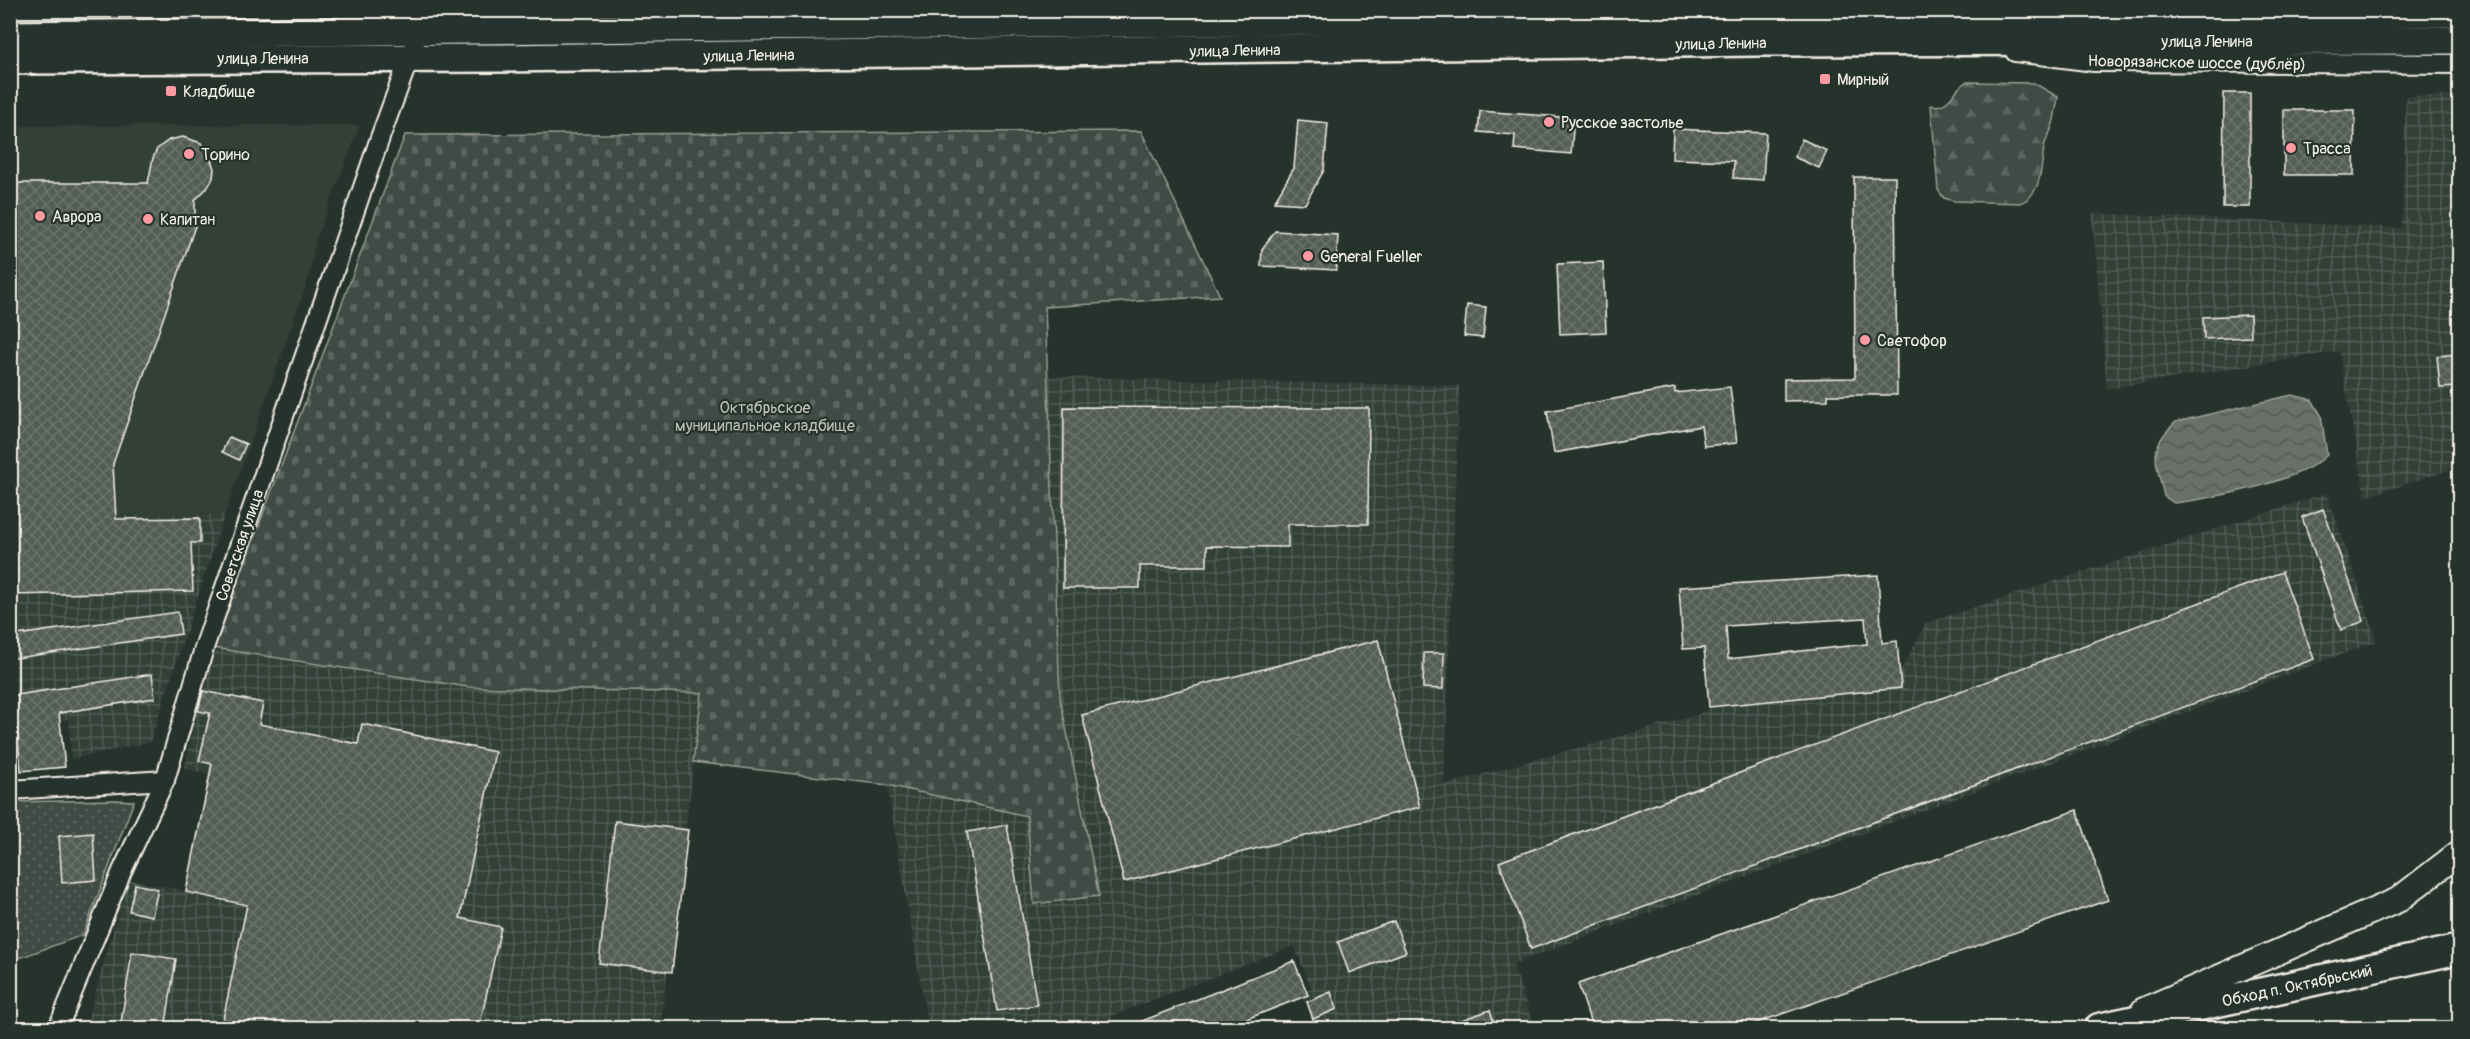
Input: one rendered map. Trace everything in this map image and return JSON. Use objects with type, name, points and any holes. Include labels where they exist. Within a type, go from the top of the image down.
[{"type":"highway","name":"Обход п. Октябрьский","points":[[2101,1028],[2460,949]]},
{"type":"main road","name":"улица Ленина","points":[[10,35],[423,21],[2460,13]]},
{"type":"main road","name":"улица Ленина","points":[[10,60],[1299,49],[1758,42],[2460,40]]},
{"type":"main road","points":[[2101,1028],[2398,900],[2460,852]]},
{"type":"street","name":"Советская улица","points":[[58,1029],[122,871],[165,780],[205,645],[423,21]]},
{"type":"street","name":"Новорязанское шоссе (дублёр)","points":[[1936,42],[2094,62],[2460,64]]},
{"type":"street","points":[[10,790],[165,780]]},
{"type":"shaded area","points":[[2406,96],[2459,96],[2459,467],[2365,497],[2339,351],[2107,389],[2092,213],[2402,228]]},
{"type":"shaded area","points":[[360,125],[316,240],[308,280],[225,514],[11,518],[10,126]]},
{"type":"shaded area","points":[[1048,377],[1459,386],[1444,785],[1697,715],[1719,704],[1895,682],[1926,623],[2327,493],[2377,641],[1513,964],[1535,1028],[1316,1028],[1301,992],[1311,988],[1294,946],[1111,1016],[1116,1028],[928,1028],[887,785],[1027,816],[1034,903],[1099,896],[1060,697]]},
{"type":"shaded area","points":[[225,514],[150,742],[71,759],[69,719],[11,727],[10,518]]},
{"type":"shaded area","points":[[213,648],[468,687],[703,693],[660,1028],[85,1028],[128,879],[185,891],[209,774],[185,769],[200,691]]},
{"type":"green space","points":[[463,11],[605,11],[475,15]]},
{"type":"green space","points":[[1966,82],[2034,83],[2058,97],[2054,122],[2045,145],[2039,180],[2033,194],[2020,203],[1954,201],[1944,198],[1938,190],[1931,105],[1943,105]]},
{"type":"green space","name":"Октябрьское муниципальное кладбище","points":[[1141,131],[1220,296],[1045,307],[1060,697],[1099,896],[1034,904],[1027,816],[887,785],[693,762],[702,693],[468,687],[213,648],[405,135]]},
{"type":"green space","points":[[134,801],[83,935],[11,961],[11,802]]},
{"type":"water","points":[[2292,395],[2312,400],[2321,415],[2327,455],[2314,465],[2297,473],[2255,487],[2174,503],[2164,496],[2157,464],[2157,448],[2160,440],[2176,422]]},
{"type":"building","points":[[2224,93],[2250,93],[2250,207],[2223,207]]},
{"type":"building","points":[[2284,110],[2355,110],[2354,175],[2284,175]]},
{"type":"building","points":[[1480,111],[1574,118],[1571,154],[1514,149],[1515,135],[1478,132]]},
{"type":"building","points":[[1298,120],[1328,123],[1324,170],[1305,204],[1274,202],[1294,168]]},
{"type":"building","points":[[1673,129],[1766,133],[1763,180],[1733,178],[1734,161],[1672,159]]},
{"type":"building","points":[[183,137],[201,143],[208,150],[214,169],[213,178],[208,187],[195,200],[195,226],[113,464],[116,519],[200,518],[200,543],[191,543],[193,591],[10,595],[10,183],[148,183],[157,149],[169,140]]},
{"type":"building","points":[[1802,139],[1827,151],[1819,168],[1794,157]]},
{"type":"building","points":[[1854,177],[1895,177],[1897,395],[1828,395],[1828,400],[1784,401],[1784,379],[1855,378]]},
{"type":"building","points":[[1275,231],[1338,235],[1336,270],[1261,266],[1262,249]]},
{"type":"building","points":[[1603,262],[1606,332],[1560,334],[1557,264]]},
{"type":"building","points":[[1467,305],[1486,307],[1483,338],[1464,336]]},
{"type":"building","points":[[2250,315],[2251,337],[2204,339],[2203,317]]},
{"type":"building","points":[[2460,354],[2460,387],[2440,388],[2437,356]]},
{"type":"building","points":[[1730,387],[1737,443],[1704,446],[1701,426],[1554,453],[1547,411],[1675,388],[1675,393]]},
{"type":"building","points":[[1064,407],[1369,408],[1368,524],[1288,524],[1288,547],[1207,546],[1207,566],[1140,566],[1140,588],[1063,588]]},
{"type":"building","points":[[229,437],[246,444],[239,460],[222,452]]},
{"type":"building","points":[[2323,509],[2364,621],[2341,630],[2302,517]]},
{"type":"building","points":[[2282,572],[2314,659],[1531,949],[1499,862]]},
{"type":"building","points":[[1878,575],[1882,643],[1897,641],[1901,688],[1709,707],[1704,648],[1683,649],[1679,587]],"holes":[[[1865,618],[1867,644],[1728,659],[1726,626]]]},
{"type":"building","points":[[178,612],[181,634],[10,659],[10,636]]},
{"type":"building","points":[[1378,640],[1420,807],[1124,882],[1082,715]]},
{"type":"building","points":[[1424,653],[1444,653],[1443,689],[1423,688]]},
{"type":"building","points":[[152,674],[155,698],[59,713],[65,767],[21,771],[16,720],[10,721],[10,696]]},
{"type":"building","points":[[203,691],[263,703],[259,724],[358,744],[362,724],[495,752],[460,918],[501,927],[479,1029],[221,1029],[247,905],[186,892],[212,764],[199,761],[210,713],[198,711]]},
{"type":"building","points":[[2077,810],[2108,900],[1739,1029],[1593,1029],[1578,984]]},
{"type":"building","points":[[615,821],[688,830],[672,972],[599,963]]},
{"type":"building","points":[[1007,825],[1037,1005],[997,1011],[967,832]]},
{"type":"building","points":[[93,833],[96,880],[62,883],[59,836]]},
{"type":"building","points":[[135,884],[158,889],[152,916],[129,911]]},
{"type":"building","points":[[1394,921],[1406,952],[1349,973],[1338,942]]},
{"type":"building","points":[[132,952],[176,959],[165,1029],[120,1029]]},
{"type":"building","points":[[1294,961],[1308,995],[1221,1029],[1122,1029]]},
{"type":"building","points":[[1331,992],[1337,1009],[1313,1019],[1307,1002]]},
{"type":"building","points":[[1490,1010],[1496,1029],[1444,1029],[1444,1026]]},
{"type":"place","name":"Мирный","points":[[1825,79]]},
{"type":"place","name":"Кладбище","points":[[171,91]]},
{"type":"place","name":"Русское застолье","points":[[1549,122]]},
{"type":"place","name":"Трасса","points":[[2291,148]]},
{"type":"place","name":"Торино","points":[[189,154]]},
{"type":"place","name":"Аврора","points":[[40,216]]},
{"type":"place","name":"Капитан","points":[[148,219]]},
{"type":"place","name":"General Fueller","points":[[1308,256]]},
{"type":"place","name":"Светофор","points":[[1865,340]]}]
